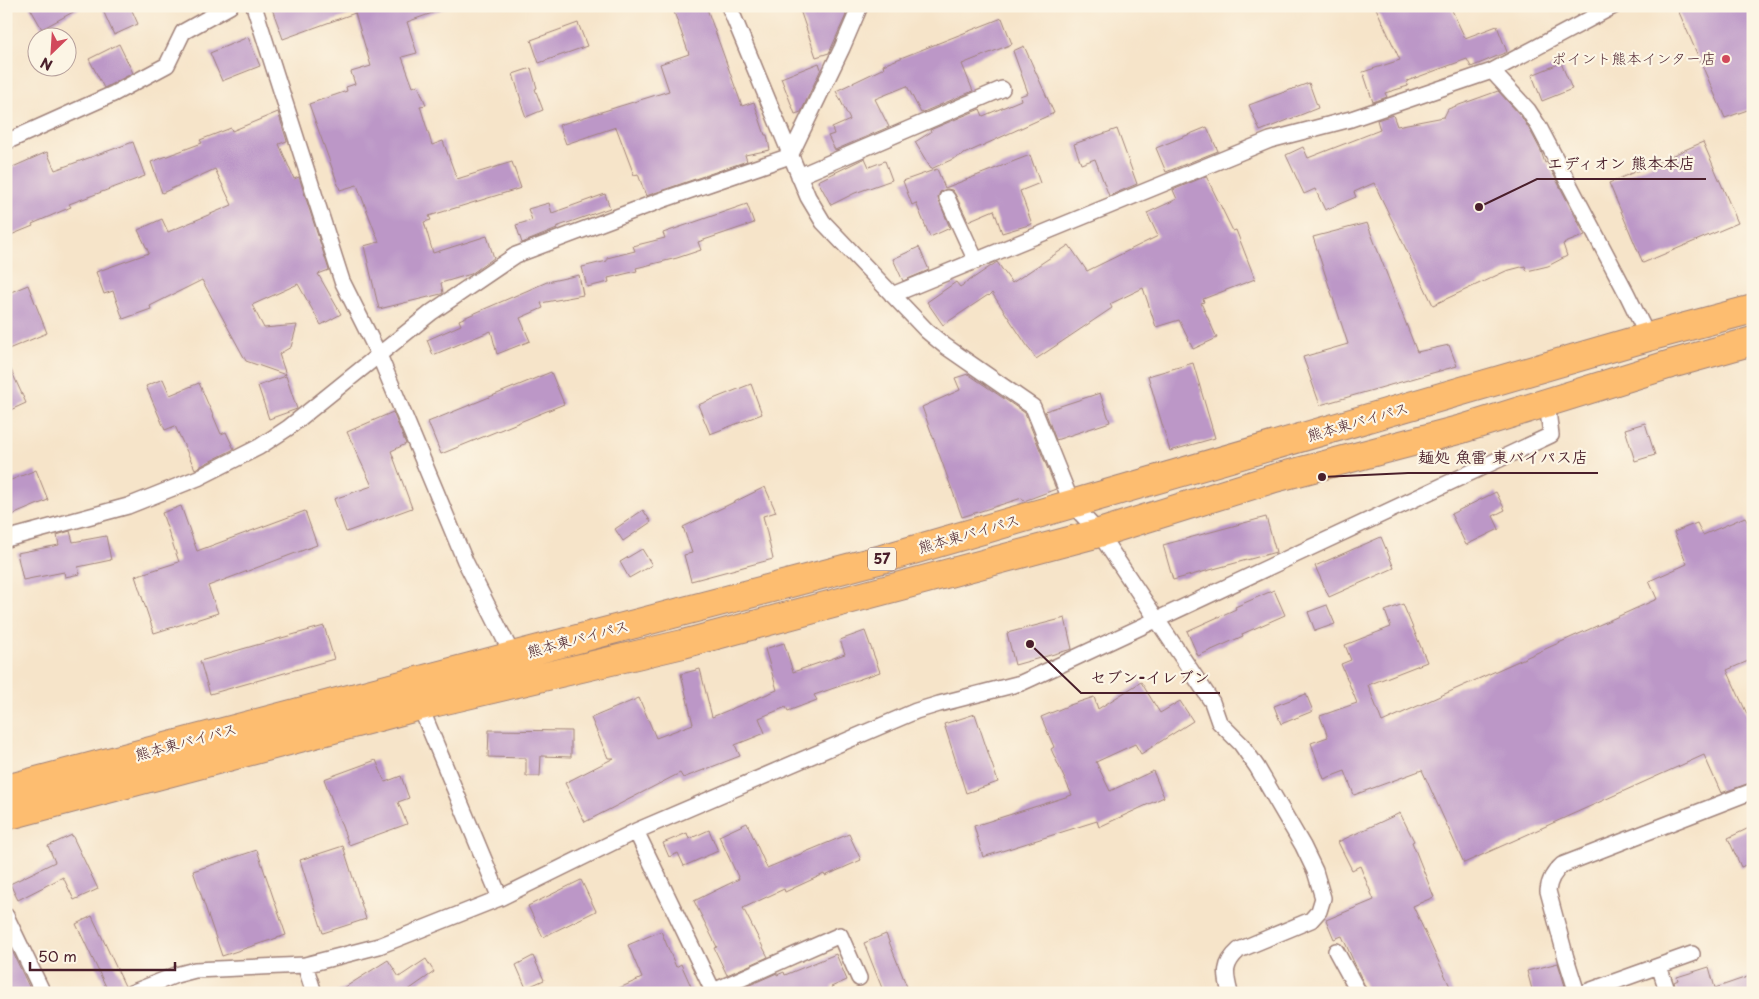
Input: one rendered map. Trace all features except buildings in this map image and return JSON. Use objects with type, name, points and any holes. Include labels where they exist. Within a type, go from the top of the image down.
[{"type":"highway","name":"熊本東バイパス","points":[[6,789],[882,559],[1648,337],[1753,309]]},
{"type":"highway","name":"熊本東バイパス","points":[[6,816],[420,706],[683,644],[1099,533],[1275,478],[1462,429],[1753,341]]},
{"type":"street","points":[[6,142],[113,94],[167,65],[182,32],[230,6]]},
{"type":"street","points":[[254,6],[342,281],[379,355],[465,561],[514,656]]},
{"type":"street","points":[[6,539],[128,506],[228,464],[288,428],[432,312],[516,255],[662,200],[790,156],[838,57],[860,6]]},
{"type":"street","points":[[731,7],[790,156],[808,198],[823,222],[926,331],[1033,407],[1072,504],[1099,533],[1212,702],[1219,722],[1241,744],[1257,767],[1310,858],[1323,898],[1318,914],[1311,920],[1239,950],[1232,956],[1226,970],[1226,979],[1230,993]]},
{"type":"street","points":[[892,295],[1270,140],[1351,119],[1492,71],[1615,7]]},
{"type":"street","points":[[1492,71],[1528,110],[1539,127],[1648,337]]},
{"type":"street","points":[[799,176],[1002,89]]},
{"type":"street","points":[[947,198],[976,261]]},
{"type":"street","points":[[131,993],[176,975],[195,970],[305,966],[379,946],[500,898],[636,831],[916,711],[1021,683],[1552,435],[1548,403]]},
{"type":"street","points":[[420,706],[500,898]]},
{"type":"street","points":[[1577,993],[1548,891],[1549,884],[1556,870],[1562,865],[1753,791]]},
{"type":"street","points":[[636,831],[712,992],[840,935],[859,978]]},
{"type":"street","points":[[6,916],[42,993]]},
{"type":"street","points":[[1336,951],[1359,993]]},
{"type":"street","points":[[1583,993],[1692,954]]},
{"type":"street","points":[[305,966],[314,993]]},
{"type":"street","points":[[1659,966],[1668,993]]},
{"type":"place","name":"ポイント熊本インター店","points":[[1726,59]]},
{"type":"place","name":"エディオン 熊本本店","points":[[1479,207]]},
{"type":"place","name":"麺処 魚雷 東バイパス店","points":[[1322,477]]},
{"type":"place","name":"セブン-イレブン","points":[[1030,644]]}]
